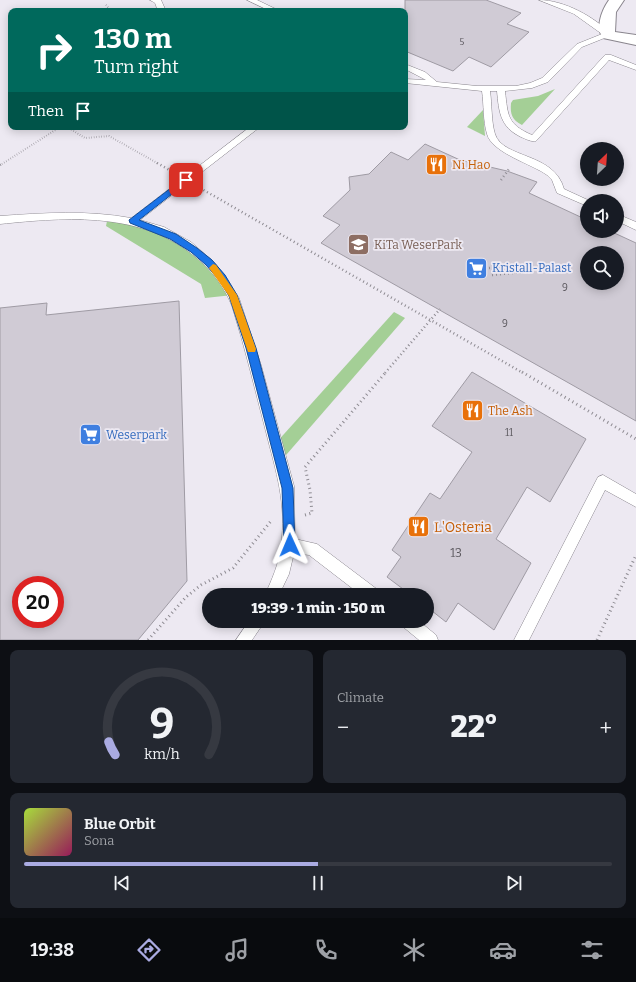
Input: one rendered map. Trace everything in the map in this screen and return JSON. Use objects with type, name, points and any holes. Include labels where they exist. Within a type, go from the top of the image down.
[{"type":"street","points":[[617,0],[608,9],[608,35],[622,36],[636,40]]},
{"type":"lane","points":[[154,0],[158,2],[161,8]]},
{"type":"lane","points":[[251,0],[269,8]]},
{"type":"lane","points":[[543,0],[577,12],[608,35]]},
{"type":"lane","points":[[408,81],[433,82],[486,88],[529,87],[545,79],[580,44],[608,35]]},
{"type":"lane","points":[[501,88],[505,122],[510,128],[533,139],[608,57],[636,68]]},
{"type":"lane","points":[[408,67],[422,74],[433,82]]},
{"type":"lane","points":[[486,88],[491,135],[494,142],[542,167],[556,178],[560,191],[580,201]]},
{"type":"lane","points":[[133,220],[252,130]]},
{"type":"lane","points":[[0,220],[80,215],[133,220],[173,236],[194,250],[222,277],[233,295],[251,348],[288,488],[290,545],[283,573],[276,588]]},
{"type":"lane","points":[[624,220],[636,226]]},
{"type":"lane","points":[[521,640],[603,481],[636,501]]},
{"type":"lane","points":[[290,545],[312,549],[363,588]]},
{"type":"lane","points":[[243,640],[252,628]]},
{"type":"lane","points":[[416,628],[432,640]]},
{"type":"path","points":[[0,165],[55,130]]},
{"type":"path","points":[[71,130],[85,138],[109,136],[431,319],[636,439]]},
{"type":"path","points":[[520,265],[490,270],[521,268]]},
{"type":"path","points":[[492,275],[523,272]]},
{"type":"path","points":[[148,640],[186,597],[200,585],[233,568],[270,521],[312,513],[310,490],[305,468],[440,309]]},
{"type":"path","points":[[598,640],[636,555]]},
{"type":"green space","points":[[555,89],[522,125],[514,119],[511,110],[511,103],[513,100],[538,96]]},
{"type":"green space","points":[[483,110],[485,136],[467,127]]},
{"type":"green space","points":[[108,216],[133,221],[194,250],[233,295],[205,298],[201,284],[106,226]]},
{"type":"green space","points":[[394,312],[405,318],[280,462],[275,444]]},
{"type":"building","points":[[405,0],[486,0],[521,13],[507,24],[529,32],[491,67],[469,57],[453,71],[408,52],[408,8],[405,8]]},
{"type":"building","name":"Kristall-Palast","points":[[425,144],[460,160],[507,171],[537,182],[529,193],[580,217],[580,238],[624,237],[636,243],[636,421],[321,243],[340,225],[323,216],[350,190],[349,177],[369,174],[391,152],[408,160]]},
{"type":"building","name":"Weserpark","points":[[179,301],[187,581],[138,640],[0,640],[0,308],[47,303],[46,315]]},
{"type":"building","points":[[472,372],[586,439],[550,502],[527,487],[496,539],[531,563],[494,630],[458,603],[446,622],[434,613],[434,588],[402,588],[387,577],[401,557],[392,550],[430,493],[440,499],[472,452],[432,426]]},
{"type":"slow traffic","points":[[213,268],[222,277],[233,295],[251,349]]},
{"type":"place","name":"Ni Hao","points":[[436,165]]},
{"type":"place","name":"KiTa WeserPark","points":[[359,245]]},
{"type":"place","name":"Kristall-Palast","points":[[477,268]]},
{"type":"place","name":"The Ash","points":[[473,411]]},
{"type":"place","name":"Weserpark","points":[[91,435]]},
{"type":"place","name":"L'Osteria","points":[[419,527]]},
{"type":"route","points":[[186,180],[133,220],[173,236],[194,250],[222,277],[233,295],[251,348],[267,406],[275,444],[288,488],[290,545]]}]
